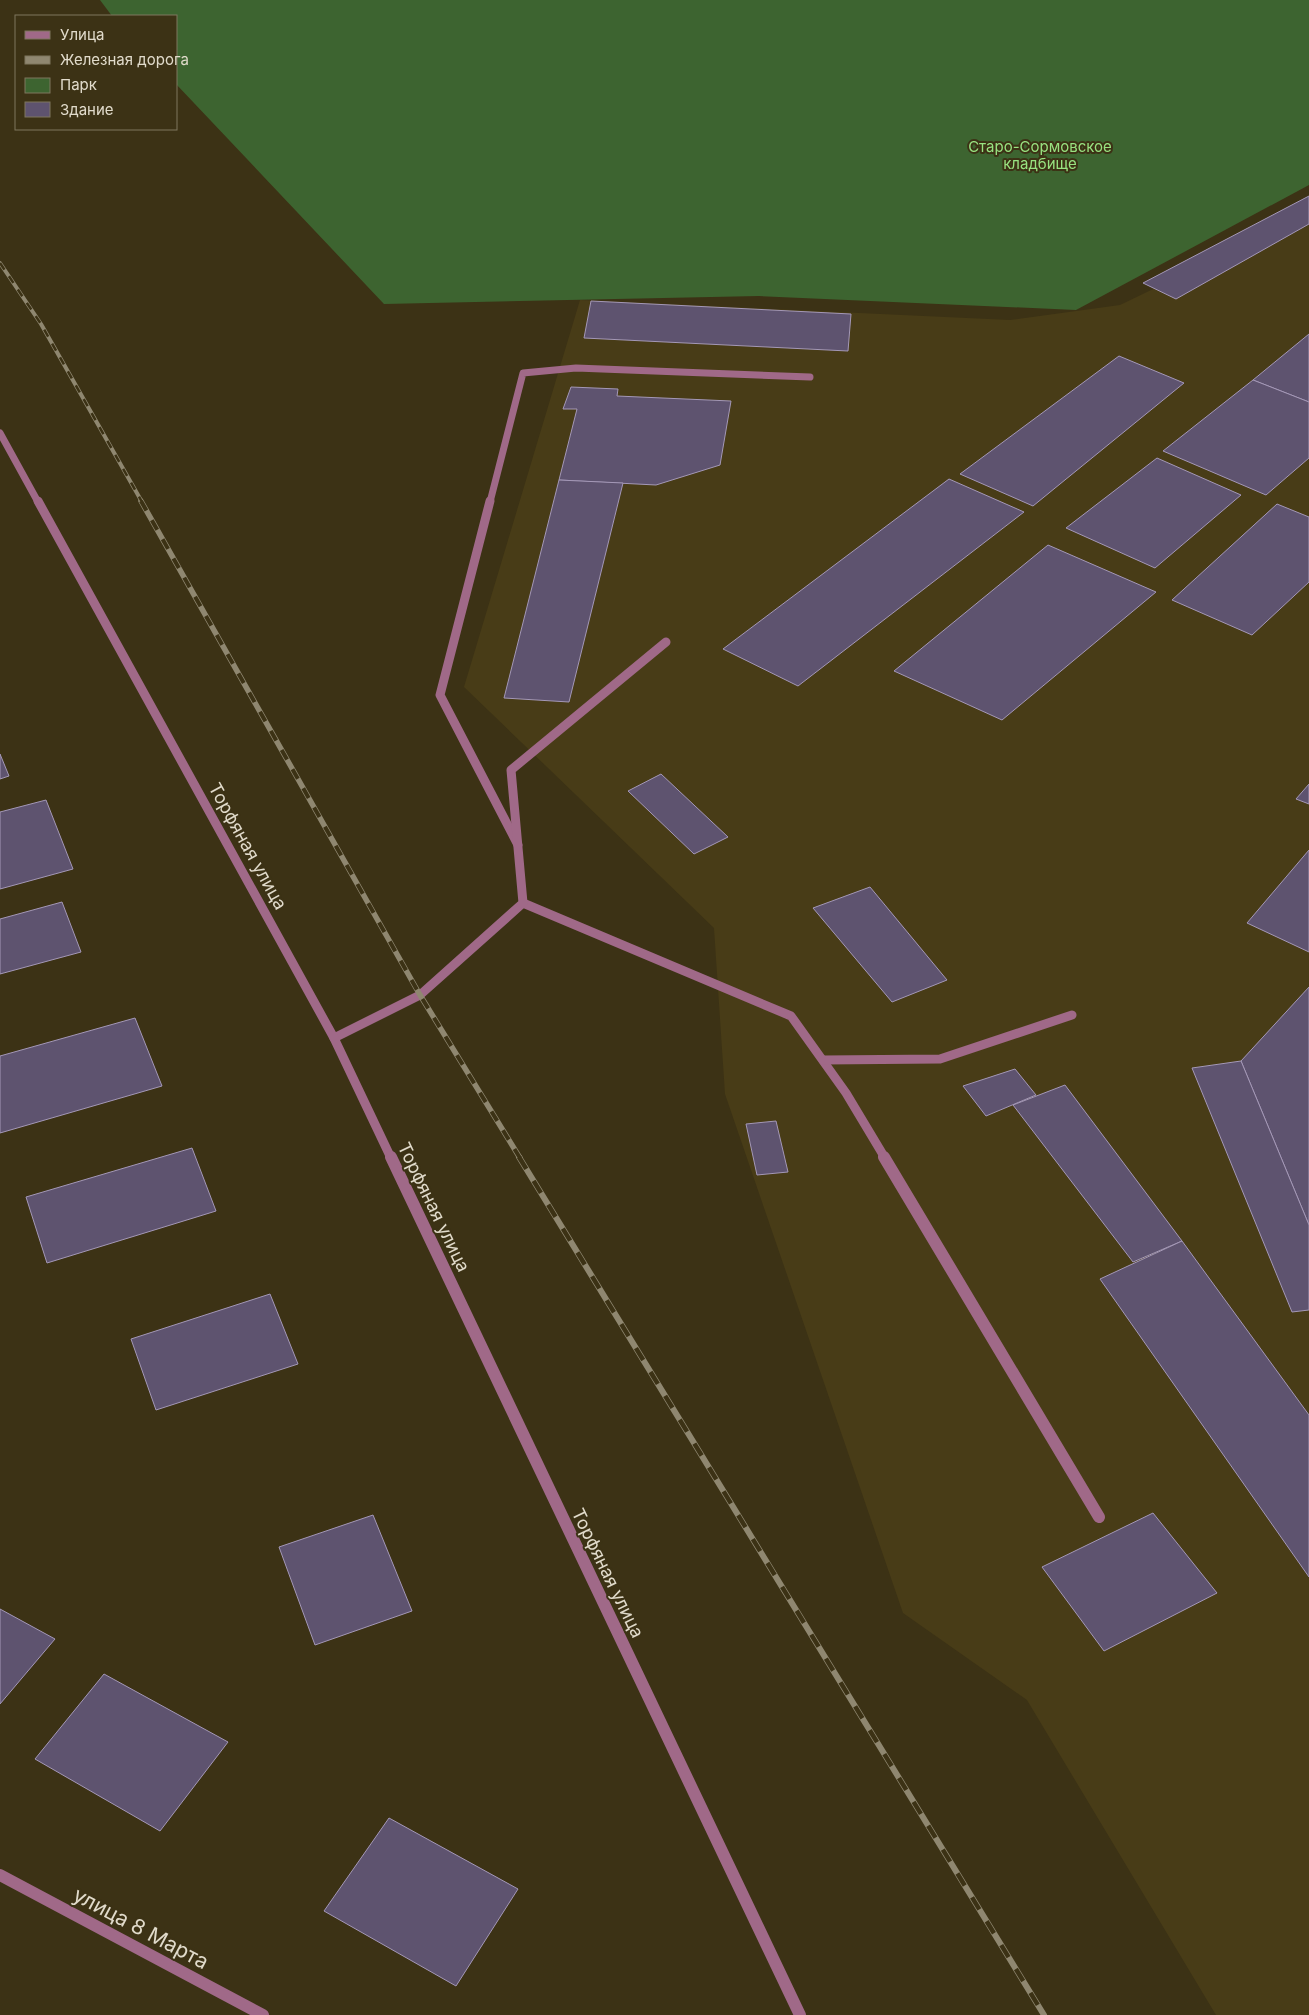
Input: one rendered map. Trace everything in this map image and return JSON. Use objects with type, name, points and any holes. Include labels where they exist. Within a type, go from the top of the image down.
[{"type":"street","points":[[518,845],[440,695],[523,373],[576,368],[810,377]]},
{"type":"street","name":"Торфяная улица","points":[[0,433],[334,1038],[800,2015]]},
{"type":"street","points":[[523,903],[511,770],[666,642]]},
{"type":"street","points":[[334,1038],[420,995],[523,903]]},
{"type":"street","points":[[523,903],[791,1016],[846,1093],[1099,1517]]},
{"type":"street","points":[[823,1060],[940,1059],[1072,1015]]},
{"type":"street","name":"улица 8 Марта","points":[[0,1876],[263,2015]]},
{"type":"shaded area","points":[[1309,214],[1309,2015],[1216,2015],[1027,1700],[903,1613],[725,1094],[714,928],[464,687],[580,300],[1010,320],[1120,305]]},
{"type":"green space","name":"Старо-Сормовское кладбище","points":[[100,0],[1309,0],[1309,185],[1076,310],[759,296],[384,304],[178,86],[178,15],[111,15]]},
{"type":"building","points":[[1309,196],[1309,224],[1176,299],[1143,283]]},
{"type":"building","points":[[591,301],[851,314],[848,351],[584,338]]},
{"type":"building","points":[[1309,334],[1309,402],[1253,380]]},
{"type":"building","points":[[1119,356],[1184,383],[1033,506],[960,474]]},
{"type":"building","points":[[1253,380],[1309,402],[1309,458],[1266,495],[1163,451]]},
{"type":"building","points":[[571,387],[618,389],[617,396],[731,401],[720,465],[656,485],[559,480],[577,409],[563,409]]},
{"type":"building","points":[[1157,458],[1241,495],[1155,568],[1066,528]]},
{"type":"building","points":[[949,479],[1024,512],[798,686],[723,649]]},
{"type":"building","points":[[559,480],[623,483],[569,702],[504,698]]},
{"type":"building","points":[[1277,504],[1309,517],[1309,582],[1252,635],[1172,600]]},
{"type":"building","points":[[1048,545],[1156,592],[1002,720],[894,671]]},
{"type":"building","points":[[0,754],[9,776],[0,779]]},
{"type":"building","points":[[661,774],[728,837],[694,854],[628,791]]},
{"type":"building","points":[[1309,784],[1309,804],[1296,799]]},
{"type":"building","points":[[46,800],[73,869],[0,889],[0,812]]},
{"type":"building","points":[[1309,850],[1309,952],[1247,923]]},
{"type":"building","points":[[870,887],[947,980],[892,1002],[813,908]]},
{"type":"building","points":[[62,902],[81,952],[0,974],[0,919]]},
{"type":"building","points":[[1309,987],[1309,1225],[1241,1061]]},
{"type":"building","points":[[135,1018],[162,1086],[0,1133],[0,1056]]},
{"type":"building","points":[[1241,1061],[1309,1225],[1309,1310],[1292,1312],[1192,1068]]},
{"type":"building","points":[[1015,1069],[1036,1095],[986,1116],[963,1086]]},
{"type":"building","points":[[1065,1085],[1182,1241],[1133,1262],[1013,1105]]},
{"type":"building","points":[[776,1121],[788,1172],[757,1175],[746,1124]]},
{"type":"building","points":[[192,1148],[216,1211],[47,1263],[26,1197]]},
{"type":"building","points":[[1182,1241],[1309,1415],[1309,1577],[1100,1279]]},
{"type":"building","points":[[270,1294],[298,1364],[156,1410],[131,1339]]},
{"type":"building","points":[[1153,1513],[1217,1593],[1104,1651],[1042,1567]]},
{"type":"building","points":[[373,1515],[412,1611],[315,1645],[279,1547]]},
{"type":"building","points":[[0,1609],[55,1639],[0,1704]]},
{"type":"building","points":[[104,1674],[228,1742],[160,1831],[35,1759]]},
{"type":"building","points":[[389,1818],[518,1889],[456,1986],[324,1911]]},
{"type":"railway","points":[[0,263],[41,324],[142,502]]},
{"type":"railway","points":[[141,501],[420,995],[520,1158]]},
{"type":"railway","points":[[519,1157],[1044,2015]]}]
